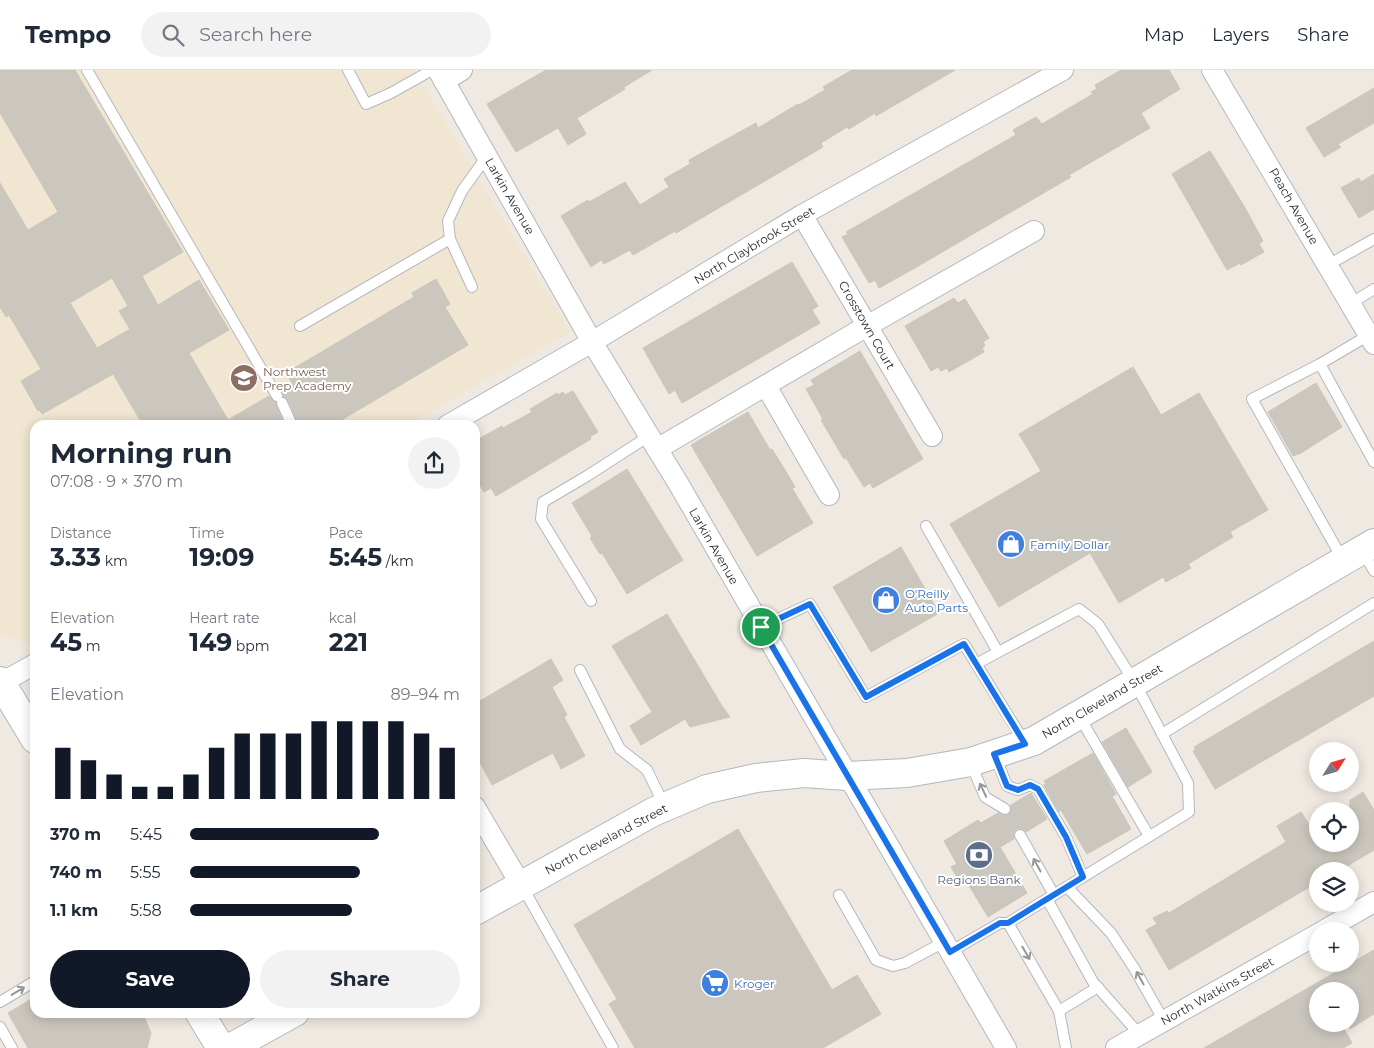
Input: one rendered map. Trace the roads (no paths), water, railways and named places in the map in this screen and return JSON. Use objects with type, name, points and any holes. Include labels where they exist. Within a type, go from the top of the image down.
[{"type":"main road","name":"North Cleveland Street","points":[[480,908],[653,812],[707,790],[756,778],[804,773],[848,776],[907,773],[982,758],[1034,741],[1134,683],[1363,556]]},
{"type":"main road","points":[[1,682],[30,731]]},
{"type":"main road","points":[[203,1018],[221,1048]]},
{"type":"main road","points":[[230,1048],[277,1018]]},
{"type":"street","points":[[438,74],[462,70]]},
{"type":"street","name":"North Claybrook Street","points":[[457,420],[592,342],[802,215],[1063,70]]},
{"type":"street","name":"Peach Avenue","points":[[1212,70],[1371,339]]},
{"type":"street","name":"Larkin Avenue","points":[[438,74],[487,156],[592,342],[761,627],[1006,1048]]},
{"type":"street","name":"Crosstown Court","points":[[802,215],[932,436]]},
{"type":"street","points":[[653,443],[766,386],[1034,231]]},
{"type":"street","points":[[766,386],[829,495]]},
{"type":"street","points":[[1,682],[30,667]]},
{"type":"street","points":[[480,816],[521,885]]},
{"type":"street","points":[[1339,922],[1374,902]]},
{"type":"street","name":"North Watkins Street","points":[[1116,1048],[1309,939]]},
{"type":"lane","points":[[87,70],[280,400],[290,420]]},
{"type":"lane","points":[[348,70],[366,104],[438,74]]},
{"type":"lane","points":[[472,287],[450,239],[448,221],[462,191],[487,156]]},
{"type":"lane","points":[[300,326],[450,239]]},
{"type":"lane","points":[[1328,265],[1374,239]]},
{"type":"lane","points":[[1350,304],[1374,289]]},
{"type":"lane","points":[[1363,556],[1252,399],[1371,339]]},
{"type":"lane","points":[[1320,364],[1374,462]]},
{"type":"lane","points":[[591,601],[540,520],[543,502],[587,476],[653,443]]},
{"type":"lane","points":[[926,526],[998,652]]},
{"type":"lane","points":[[1162,734],[1374,602]]},
{"type":"lane","points":[[761,627],[810,604],[866,697],[964,644],[1025,744]]},
{"type":"lane","points":[[839,895],[876,960],[893,966],[906,963],[1000,923],[1008,923],[1189,812],[1188,783],[1162,734],[1098,624],[1080,609],[976,664]]},
{"type":"lane","points":[[580,670],[620,749],[647,770],[664,807]]},
{"type":"lane","points":[[1078,715],[1150,836]]},
{"type":"lane","points":[[982,758],[1007,786],[1018,790],[1030,785],[1038,789],[1066,837],[1083,877]]},
{"type":"lane","points":[[982,758],[985,797],[1005,809]]},
{"type":"lane","points":[[1020,835],[1093,982],[1140,1035]]},
{"type":"lane","points":[[521,885],[613,1048]]},
{"type":"lane","points":[[1067,887],[1111,933],[1134,968],[1164,1021]]},
{"type":"lane","points":[[1008,923],[1060,1011],[1066,1048]]},
{"type":"lane","points":[[0,1002],[30,984]]},
{"type":"lane","points":[[1060,1011],[1098,987]]},
{"type":"lane","points":[[0,1027],[12,1048]]},
{"type":"place","name":"Northwest Prep Academy","points":[[244,378]]},
{"type":"place","name":"Family Dollar","points":[[1011,544]]},
{"type":"place","name":"O'Reilly Auto Parts","points":[[886,600]]},
{"type":"place","name":"Regions Bank","points":[[979,855]]},
{"type":"place","name":"Kroger","points":[[715,983]]}]
